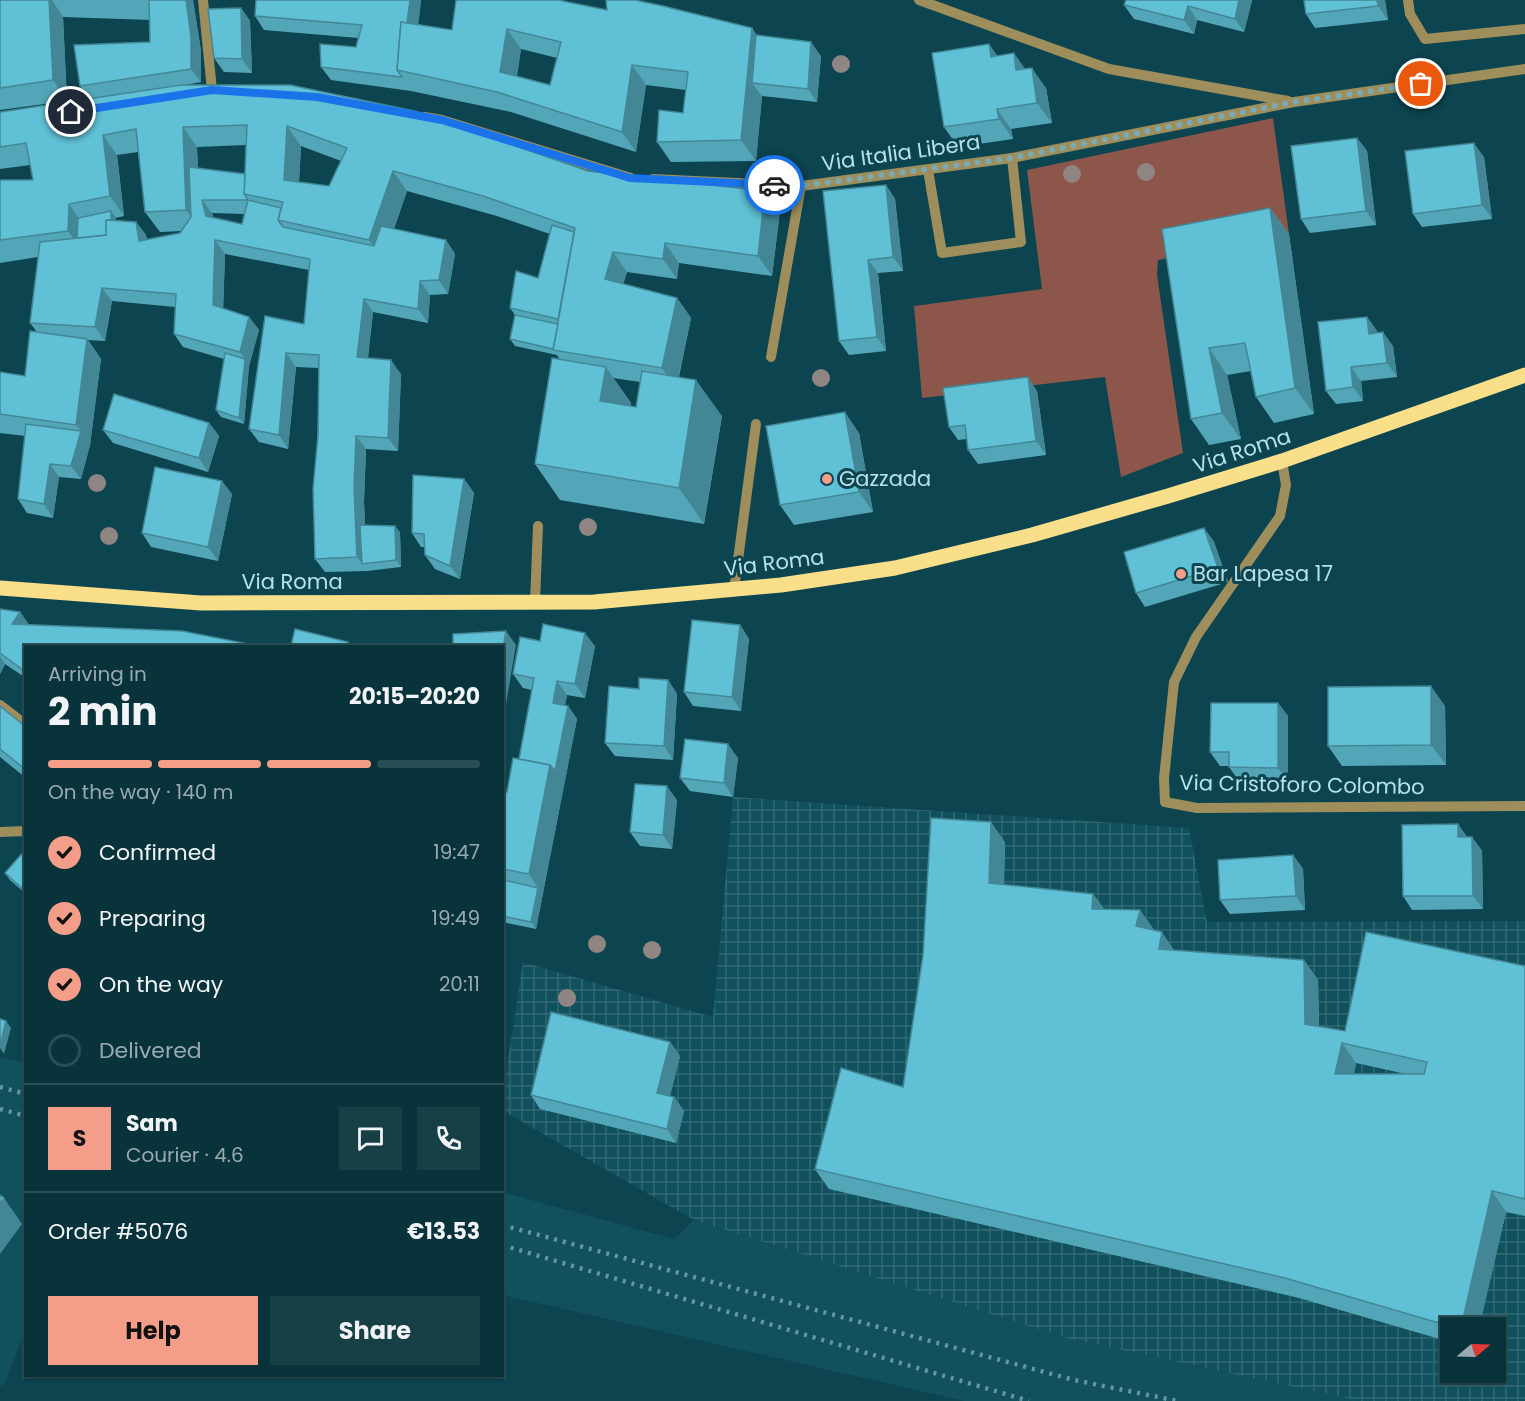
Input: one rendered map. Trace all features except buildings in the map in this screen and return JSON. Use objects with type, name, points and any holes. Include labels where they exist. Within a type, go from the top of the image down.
[{"type":"main road","name":"Via Roma","points":[[0,588],[201,603],[594,602],[781,585],[895,568],[1032,535],[1282,460],[1525,375]]},
{"type":"street","points":[[200,92],[218,90],[203,0]]},
{"type":"street","points":[[919,0],[1109,69],[1294,102]]},
{"type":"street","points":[[1408,0],[1410,14],[1425,39],[1525,29]]},
{"type":"street","name":"Via Italia Libera","points":[[408,114],[442,120],[630,178],[801,186],[1012,158],[1294,102],[1525,69]]},
{"type":"street","points":[[928,170],[942,253],[1021,242],[1012,158]]},
{"type":"street","points":[[771,357],[801,186]]},
{"type":"street","points":[[734,590],[756,424]]},
{"type":"street","name":"Via Cristoforo Colombo","points":[[1282,460],[1286,485],[1280,516],[1196,637],[1174,682],[1164,778],[1166,802],[1197,808],[1525,806]]},
{"type":"street","points":[[535,602],[538,526]]},
{"type":"street","points":[[0,705],[24,723]]},
{"type":"street","points":[[0,832],[24,831]]},
{"type":"shaded area","points":[[1273,118],[1289,234],[1158,260],[1157,275],[1183,453],[1121,477],[1105,377],[922,398],[914,306],[1042,289],[1027,170]]},
{"type":"shaded area","points":[[733,797],[1189,828],[1207,922],[1525,921],[1525,1401],[1360,1401],[1066,1338],[694,1220],[504,1112],[504,1086],[523,962],[713,1017]]},
{"type":"shaded area","points":[[0,1057],[24,1063],[24,1334],[3,1387],[0,1384]]},
{"type":"shaded area","points":[[504,1193],[674,1239],[694,1220],[1066,1338],[1360,1401],[964,1401],[504,1295]]},
{"type":"railway","points":[[0,1087],[24,1093]]},
{"type":"railway","points":[[0,1109],[24,1115]]},
{"type":"railway","points":[[504,1226],[1074,1380],[1178,1401]]},
{"type":"railway","points":[[504,1246],[1029,1401]]},
{"type":"way so far","points":[[774,185],[801,186],[1012,158],[1294,102],[1421,84]]},
{"type":"place","name":"Gazzada","points":[[827,479]]},
{"type":"place","name":"Bar Lapesa 17","points":[[1181,574]]},
{"type":"route","points":[[71,112],[212,90],[317,97],[442,120],[630,178],[774,185]]}]
